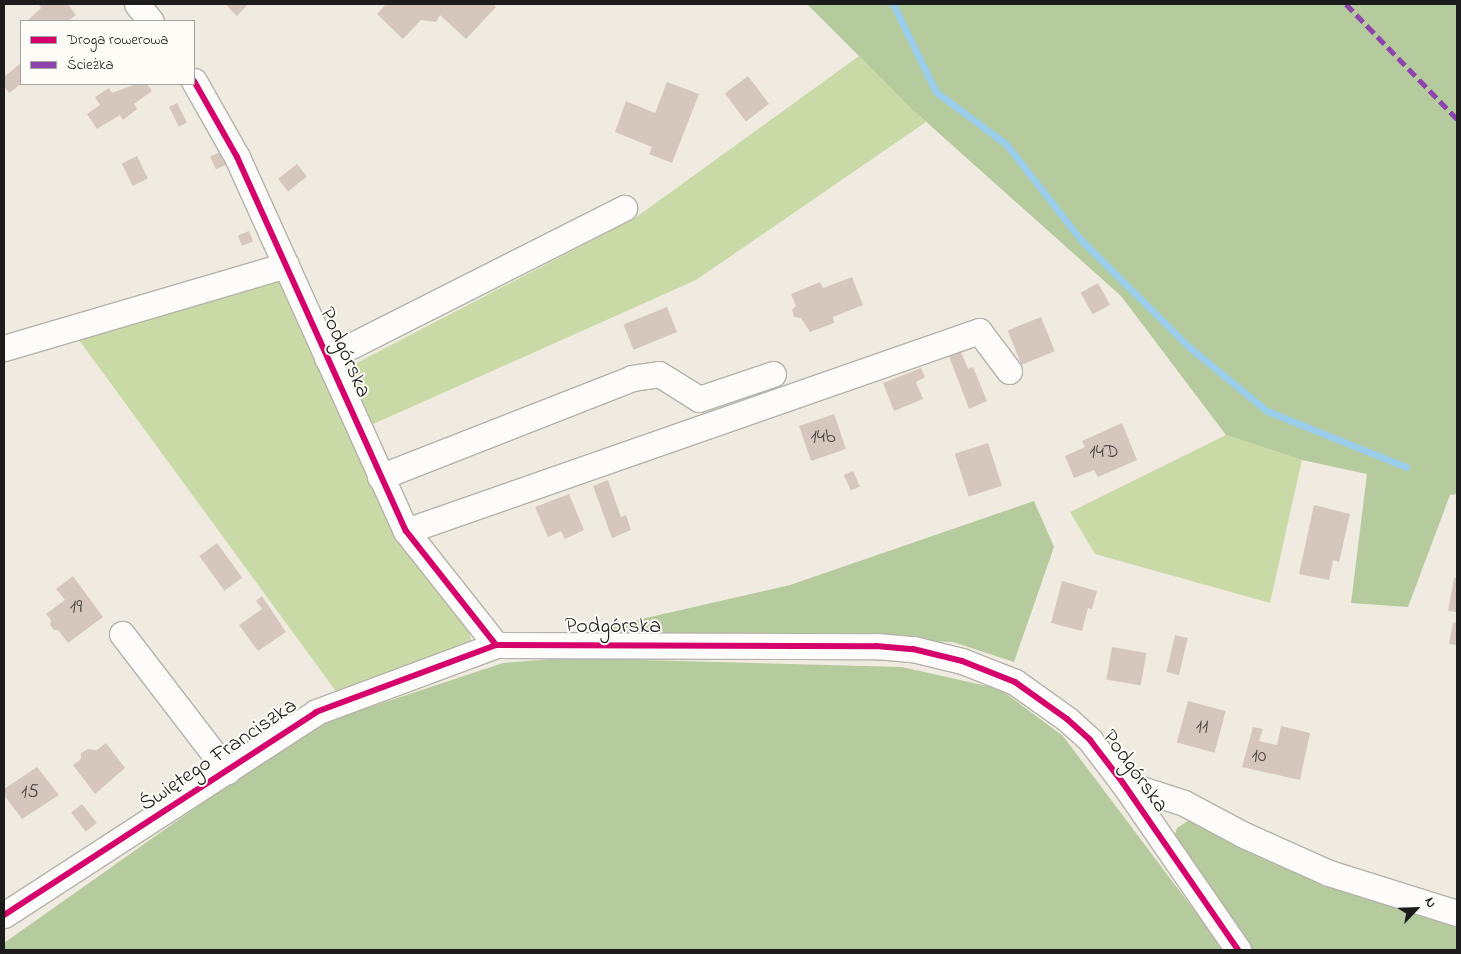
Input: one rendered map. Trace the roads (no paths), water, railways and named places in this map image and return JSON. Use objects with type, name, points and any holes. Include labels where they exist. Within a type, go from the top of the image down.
[{"type":"street","points":[[137,4],[150,20]]},
{"type":"street","name":"Podgórska","points":[[195,83],[237,157],[406,531],[496,645],[876,646],[913,649],[962,661],[1015,682],[1090,740],[1123,783],[1238,950]]},
{"type":"street","points":[[327,358],[624,208]]},
{"type":"street","points":[[4,348],[286,265]]},
{"type":"street","points":[[406,531],[979,331],[1009,371]]},
{"type":"street","points":[[380,477],[632,378],[659,374],[699,399],[773,374]]},
{"type":"street","points":[[122,634],[227,771]]},
{"type":"street","name":"Świętego Franciszka","points":[[4,915],[316,712],[496,645]]},
{"type":"street","name":"Podgórska","points":[[1123,783],[1184,803],[1244,835],[1329,874],[1457,913]]},
{"type":"waterway","points":[[893,4],[936,92],[1006,144],[1081,240],[1189,347],[1267,411],[1406,467]]}]
